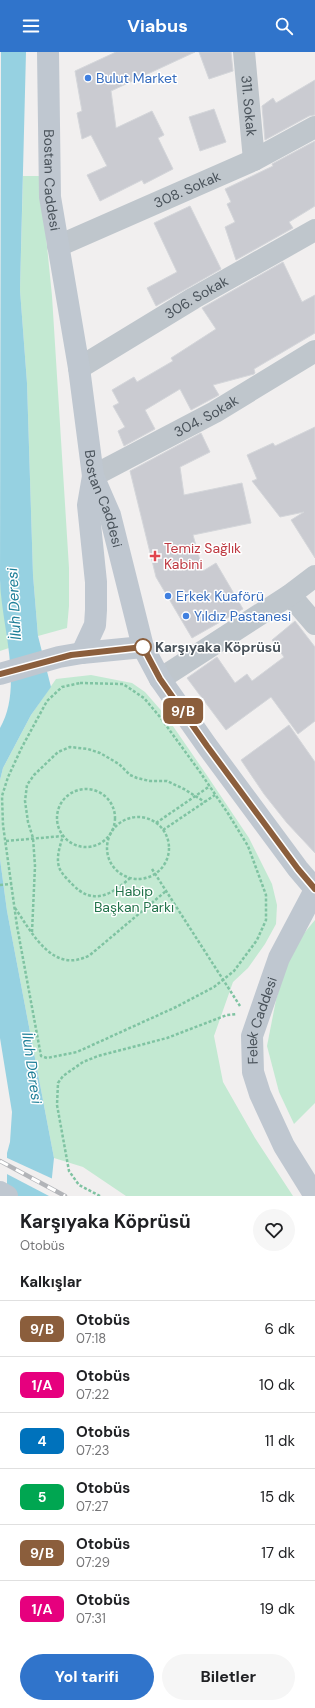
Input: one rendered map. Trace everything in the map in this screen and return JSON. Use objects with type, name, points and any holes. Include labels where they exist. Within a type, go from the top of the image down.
[{"type":"street","name":"Bostan Caddesi","points":[[48,52],[50,197],[79,368],[93,476],[110,515],[143,647],[160,679],[298,869],[315,889]]},
{"type":"street","name":"311. Sokak","points":[[244,52],[254,160]]},
{"type":"street","name":"308. Sokak","points":[[58,246],[254,160],[315,127]]},
{"type":"street","name":"306. Sokak","points":[[79,368],[194,298],[315,230]]},
{"type":"street","name":"304. Sokak","points":[[93,476],[215,412],[315,351]]},
{"type":"street","points":[[82,653],[95,625],[96,610],[96,582],[88,505],[93,476]]},
{"type":"street","points":[[160,679],[290,595],[315,576]]},
{"type":"street","points":[[290,595],[315,624]]},
{"type":"street","points":[[0,674],[59,657],[82,653],[143,647]]},
{"type":"street","name":"Felek Caddesi","points":[[315,889],[252,1013],[252,1058],[255,1079],[260,1094],[284,1146],[315,1196]]},
{"type":"street","points":[[0,1192],[6,1196]]},
{"type":"path","points":[[80,683],[123,684],[144,698],[210,786],[215,795],[248,846],[266,895],[266,920],[257,940],[234,971],[214,987],[176,1007],[77,1052],[47,1058],[41,1056],[15,907],[3,825],[2,796],[8,777],[22,747],[48,701],[62,687],[80,683]]},
{"type":"path","points":[[32,932],[35,889],[33,838],[28,822],[25,801],[27,785],[34,774],[58,752],[70,747],[88,749],[100,753],[119,764],[130,775],[150,781],[167,781],[205,802]]},
{"type":"path","points":[[156,823],[210,786]]},
{"type":"path","points":[[163,830],[156,823],[147,818],[132,818],[118,824],[112,832],[106,840],[98,845],[79,847],[70,843],[63,836],[58,828],[56,818],[60,804],[70,793],[88,788],[98,791],[106,796],[112,804],[115,813],[115,823],[112,832],[108,842],[107,852],[110,862],[116,870],[131,878],[145,878],[155,874],[162,867],[167,858],[169,848],[163,830]]},
{"type":"path","points":[[163,830],[215,795]]},
{"type":"path","points":[[6,841],[63,836]]},
{"type":"path","points":[[63,836],[58,856],[59,867],[77,890],[90,896],[105,895],[116,891],[131,878]]},
{"type":"path","points":[[152,869],[224,979],[252,1013]]},
{"type":"path","points":[[0,885],[12,884]]},
{"type":"path","points":[[15,907],[41,946],[55,956],[70,961],[81,960],[90,955],[166,891]]},
{"type":"path","points":[[100,1196],[79,1185],[69,1171],[57,1105],[58,1083],[63,1076],[83,1062],[98,1056],[167,1038],[227,1015],[252,1013]]},
{"type":"green space","points":[[23,176],[40,176],[52,296],[69,568],[69,606],[67,628],[38,636],[33,575],[27,383],[20,290]]},
{"type":"green space","points":[[0,580],[9,648],[0,651]]},
{"type":"green space","name":"Habip Başkan Parkı","points":[[91,675],[132,683],[145,692],[166,716],[249,838],[272,884],[277,905],[276,924],[265,944],[248,968],[233,982],[214,1036],[223,1082],[255,1138],[293,1196],[126,1196],[83,1167],[54,1158],[7,911],[0,859],[0,780],[3,768],[31,715],[56,679]]},
{"type":"green space","points":[[315,920],[315,1103],[294,1124],[279,1092],[267,1046],[276,1000],[291,949]]},
{"type":"water","name":"İluh Deresi","points":[[1,52],[26,52],[20,290],[27,383],[33,575],[38,636],[51,687],[31,715],[3,768],[0,780],[0,728],[7,712],[11,675],[0,580]]},
{"type":"water","name":"İluh Deresi","points":[[0,859],[7,911],[54,1158],[50,1196],[7,1196],[7,1153],[10,1142],[12,1112],[0,1038]]},
{"type":"pier","points":[[5,1157],[53,1179],[52,1196],[49,1196],[5,1173]]},
{"type":"building","points":[[116,52],[195,52],[111,91],[116,128],[152,111],[164,135],[158,138],[173,169],[144,184],[142,180],[100,201],[87,175],[107,166],[91,135],[82,139],[77,113],[82,111],[75,71]]},
{"type":"building","points":[[199,52],[231,52],[233,71],[209,79]]},
{"type":"building","points":[[315,80],[315,115],[309,116],[265,140],[262,106],[273,98],[276,103]]},
{"type":"building","points":[[214,109],[226,142],[200,151],[189,117]]},
{"type":"building","points":[[315,141],[315,206],[289,222],[293,228],[236,260],[225,227],[235,222],[227,204],[231,202],[225,189],[273,166],[272,164]]},
{"type":"building","points":[[190,206],[221,269],[156,306],[147,288],[177,272],[154,223]]},
{"type":"building","points":[[283,262],[302,302],[315,295],[315,333],[254,369],[254,374],[213,385],[219,395],[191,410],[180,389],[145,410],[155,429],[124,446],[118,431],[125,427],[113,406],[119,403],[112,390],[134,377],[137,382],[173,361],[171,358],[216,329],[202,308]]},
{"type":"building","points":[[315,427],[315,558],[291,520],[304,512],[280,517],[252,481],[257,479],[247,455],[273,443],[275,446]]},
{"type":"building","points":[[201,433],[210,452],[180,467],[184,495],[242,483],[251,523],[193,535],[203,571],[216,563],[243,609],[192,638],[156,577],[130,471]]},
{"type":"building","points":[[295,621],[315,647],[315,721],[298,734],[271,697],[226,730],[187,678],[217,657],[235,683],[247,674],[252,681],[284,657],[272,640]]},
{"type":"building","points":[[289,725],[315,762],[315,853],[287,823],[264,794],[241,760]]},
{"type":"railway","points":[[0,1161],[65,1196]]},
{"type":"bus line","name":"9/B","points":[[0,674],[59,657],[82,653],[143,647],[160,679],[207,746],[298,869],[315,889]]},
{"type":"place","name":"Bulut Market","points":[[88,78]]},
{"type":"place","name":"Temiz Sağlık Kabini","points":[[155,556]]},
{"type":"place","name":"Erkek Kuaförü","points":[[168,596]]},
{"type":"place","name":"Yıldız Pastanesi","points":[[186,616]]},
{"type":"place","name":"Karşıyaka Köprüsü","points":[[143,647]]}]
